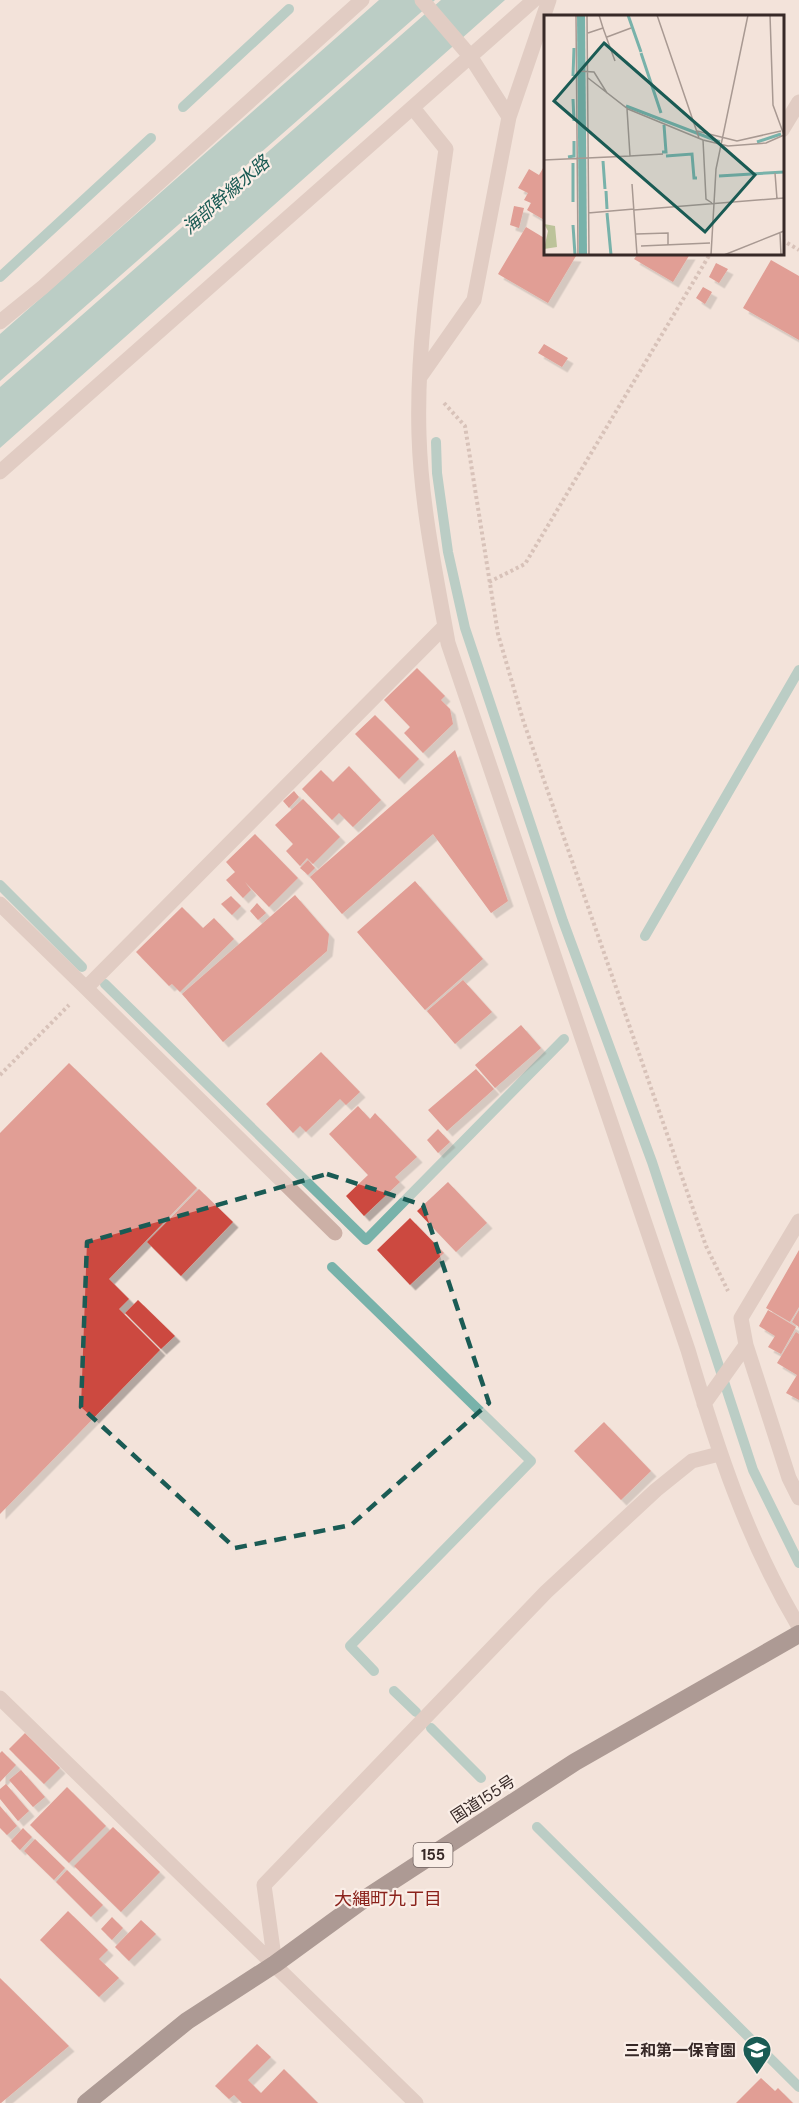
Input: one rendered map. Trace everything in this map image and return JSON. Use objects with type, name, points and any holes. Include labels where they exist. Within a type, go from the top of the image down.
[{"type":"highway","name":"国道155号","points":[[86,2103],[187,2021],[275,1964],[360,1902],[575,1762],[799,1635]]},
{"type":"street","points":[[0,322],[43,287],[362,0]]},
{"type":"street","points":[[422,0],[466,51],[509,117]]},
{"type":"street","points":[[0,472],[413,108],[466,51],[534,0]]},
{"type":"street","points":[[420,377],[474,300],[509,117],[549,0]]},
{"type":"street","points":[[784,128],[799,102]]},
{"type":"street","points":[[413,108],[446,149],[432,251],[420,377],[419,436],[429,539],[448,643],[719,1454],[756,1548],[799,1627]]},
{"type":"street","points":[[86,988],[445,626]]},
{"type":"street","points":[[0,904],[334,1233]]},
{"type":"street","points":[[799,1221],[741,1318],[746,1345],[789,1478],[799,1498]]},
{"type":"street","points":[[704,1404],[746,1345]]},
{"type":"street","points":[[275,1964],[264,1885],[546,1592],[656,1490],[692,1461],[719,1454]]},
{"type":"street","points":[[0,1698],[416,2103]]},
{"type":"path","points":[[784,241],[799,250]]},
{"type":"path","points":[[489,582],[525,564],[709,255]]},
{"type":"path","points":[[420,377],[465,426],[498,634],[523,720],[706,1246],[741,1318]]},
{"type":"path","points":[[0,1075],[86,988]]},
{"type":"highlighted area","points":[[327,1174],[423,1205],[489,1403],[351,1525],[235,1548],[81,1407],[87,1242]]},
{"type":"water","points":[[379,0],[435,0],[0,381],[0,334]]},
{"type":"water","name":"海部幹線水路","points":[[441,0],[505,0],[0,448],[0,387]]},
{"type":"building","points":[[544,166],[544,220],[527,210],[531,203],[524,200],[528,193],[518,188],[529,169],[539,175]]},
{"type":"building","points":[[514,206],[524,208],[519,228],[510,225]]},
{"type":"building","points":[[526,227],[544,238],[544,255],[576,256],[548,303],[498,274]]},
{"type":"building","points":[[637,255],[689,255],[673,282],[634,259]]},
{"type":"building","points":[[771,260],[799,276],[799,340],[743,308]]},
{"type":"building","points":[[716,263],[728,269],[719,283],[709,277]]},
{"type":"building","points":[[703,287],[712,292],[705,304],[696,298]]},
{"type":"building","points":[[544,344],[568,358],[562,367],[538,353]]},
{"type":"building","points":[[417,668],[445,696],[441,700],[450,709],[453,724],[423,753],[404,733],[410,727],[384,700]]},
{"type":"building","points":[[375,715],[419,759],[399,779],[355,734]]},
{"type":"building","points":[[455,750],[508,901],[491,913],[433,834],[342,914],[310,877]]},
{"type":"building","points":[[349,766],[381,800],[353,827],[339,813],[332,820],[302,789],[321,770],[333,782]]},
{"type":"building","points":[[294,791],[299,797],[289,808],[283,801]]},
{"type":"building","points":[[303,799],[340,837],[313,864],[307,858],[300,866],[286,851],[293,844],[275,825]]},
{"type":"building","points":[[255,834],[298,878],[269,907],[245,882],[251,890],[243,898],[226,880],[235,872],[226,862]]},
{"type":"building","points":[[308,860],[315,868],[308,875],[300,868]]},
{"type":"building","points":[[415,881],[483,959],[425,1010],[357,932]]},
{"type":"building","points":[[295,895],[329,934],[327,951],[223,1042],[182,994]]},
{"type":"building","points":[[231,896],[241,906],[232,915],[221,904]]},
{"type":"building","points":[[257,903],[266,913],[258,920],[250,911]]},
{"type":"building","points":[[182,907],[203,928],[214,918],[234,939],[180,992],[172,984],[169,986],[136,952]]},
{"type":"building","points":[[463,980],[492,1012],[455,1044],[427,1011]]},
{"type":"building","points":[[521,1025],[541,1048],[495,1088],[475,1065]]},
{"type":"building","points":[[321,1052],[360,1092],[346,1105],[340,1099],[306,1132],[300,1126],[293,1133],[266,1104]]},
{"type":"building","points":[[69,1063],[197,1188],[109,1279],[129,1299],[119,1309],[160,1350],[0,1514],[0,1133]]},
{"type":"building","points":[[476,1069],[494,1089],[447,1131],[428,1110]]},
{"type":"building","points":[[358,1106],[370,1119],[375,1113],[417,1157],[395,1177],[400,1182],[364,1216],[346,1196],[368,1175],[329,1134]]},
{"type":"building","points":[[438,1129],[450,1142],[438,1153],[427,1140]]},
{"type":"building","points":[[448,1182],[487,1223],[456,1252],[417,1211]]},
{"type":"building","points":[[199,1189],[233,1222],[181,1276],[147,1242]]},
{"type":"building","points":[[410,1218],[444,1253],[410,1285],[377,1250]]},
{"type":"building","points":[[799,1250],[799,1307],[790,1322],[766,1308]]},
{"type":"building","points":[[138,1300],[175,1336],[161,1349],[125,1313]]},
{"type":"building","points":[[768,1310],[796,1327],[781,1354],[768,1347],[775,1336],[759,1326]]},
{"type":"building","points":[[799,1310],[799,1327],[792,1322]]},
{"type":"building","points":[[796,1332],[799,1334],[799,1400],[786,1393],[797,1375],[777,1363]]},
{"type":"building","points":[[604,1422],[651,1471],[621,1500],[574,1451]]},
{"type":"building","points":[[25,1733],[60,1768],[44,1784],[9,1749]]},
{"type":"building","points":[[2,1751],[16,1765],[0,1782],[0,1753]]},
{"type":"building","points":[[21,1770],[45,1797],[33,1807],[9,1780]]},
{"type":"building","points":[[6,1784],[29,1811],[18,1821],[0,1799],[0,1789]]},
{"type":"building","points":[[67,1787],[106,1826],[69,1863],[30,1825]]},
{"type":"building","points":[[0,1806],[17,1826],[7,1835],[0,1828]]},
{"type":"building","points":[[113,1827],[160,1872],[121,1912],[74,1866]]},
{"type":"building","points":[[23,1828],[32,1837],[20,1850],[11,1841]]},
{"type":"building","points":[[35,1839],[65,1868],[54,1880],[24,1851]]},
{"type":"building","points":[[67,1870],[103,1905],[91,1917],[56,1882]]},
{"type":"building","points":[[68,1911],[108,1950],[99,1959],[119,1978],[99,1997],[40,1940]]},
{"type":"building","points":[[112,1917],[123,1928],[112,1940],[101,1929]]},
{"type":"building","points":[[141,1920],[156,1934],[129,1961],[115,1947]]},
{"type":"building","points":[[0,1978],[69,2046],[1,2103],[0,2103]]},
{"type":"building","points":[[257,2044],[271,2057],[248,2080],[261,2093],[284,2069],[318,2103],[242,2103],[234,2095],[229,2099],[215,2086]]},
{"type":"building","points":[[761,2078],[775,2091],[778,2088],[793,2103],[736,2103]]},
{"type":"waterway","points":[[183,107],[289,9]]},
{"type":"waterway","points":[[0,277],[151,138]]},
{"type":"waterway","points":[[436,442],[437,473],[448,552],[465,628],[563,921],[652,1162],[753,1470],[799,1563]]},
{"type":"waterway","points":[[645,936],[799,670]]},
{"type":"waterway","points":[[0,885],[82,967]]},
{"type":"waterway","points":[[105,984],[366,1240],[564,1039]]},
{"type":"waterway","points":[[332,1267],[531,1461],[350,1646],[374,1671]]},
{"type":"waterway","points":[[394,1691],[416,1712]]},
{"type":"waterway","points":[[431,1728],[481,1778]]},
{"type":"waterway","points":[[537,1827],[799,2087]]},
{"type":"place","name":"三和第一保育園","points":[[757,2076]]},
{"type":"district","name":"大縄町九丁目","points":[[388,1899]]}]
